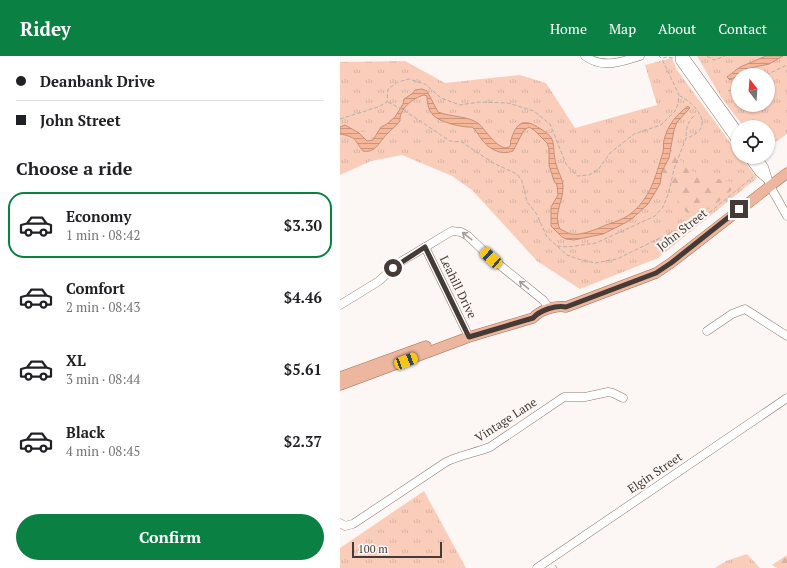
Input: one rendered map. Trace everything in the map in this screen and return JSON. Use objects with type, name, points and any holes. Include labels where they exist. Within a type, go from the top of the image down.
[{"type":"main road","name":"John Street","points":[[340,377],[405,353],[533,318],[537,314],[550,309],[560,306],[566,307],[656,273],[768,183],[787,165]]},
{"type":"main road","name":"John Street","points":[[768,183],[787,173]]},
{"type":"main road","name":"John Street","points":[[340,386],[468,335]]},
{"type":"street","points":[[585,56],[599,63],[608,64],[640,56]]},
{"type":"street","points":[[684,56],[731,121]]},
{"type":"street","points":[[677,57],[731,133]]},
{"type":"street","points":[[753,164],[768,183],[787,216]]},
{"type":"street","points":[[762,164],[768,183]]},
{"type":"street","points":[[340,305],[379,281],[393,268],[452,231],[462,232],[468,236],[491,258],[542,300],[550,309]]},
{"type":"street","name":"Leahill Drive","points":[[425,247],[468,335]]},
{"type":"street","points":[[707,331],[732,314],[744,309],[787,336]]},
{"type":"street","name":"Vintage Lane","points":[[342,524],[353,524],[446,462],[490,447],[564,396],[584,397],[608,392],[623,398]]},
{"type":"street","name":"Elgin Street","points":[[537,568],[787,398]]},
{"type":"path","points":[[387,102],[388,89],[398,82],[409,79],[425,84],[441,98],[460,105],[479,102],[508,103],[534,111],[550,124],[566,164],[577,176],[589,175],[598,170],[610,153],[634,134],[661,125],[676,111],[679,95],[662,59],[659,56]]},
{"type":"path","points":[[707,56],[714,60],[725,56]]},
{"type":"path","points":[[662,59],[667,57],[677,57]]},
{"type":"path","points":[[775,71],[787,65]]},
{"type":"path","points":[[679,95],[688,100],[694,106],[703,121],[700,131],[690,138],[686,138]]},
{"type":"path","points":[[387,102],[405,111],[450,141],[462,142],[493,163],[517,174],[522,181],[527,202],[536,213],[547,237],[567,254],[583,261],[595,263],[617,259],[705,216],[755,175]]},
{"type":"path","points":[[340,119],[378,108],[387,102]]},
{"type":"path","points":[[557,246],[568,247],[596,243],[655,216],[662,207],[669,192],[674,169],[686,138],[686,131],[690,120],[694,116]]},
{"type":"green space","points":[[697,56],[787,56],[787,134],[775,142],[775,120],[739,120],[732,112],[775,112],[775,68],[731,68],[731,110],[721,97]]},
{"type":"green space","points":[[672,58],[677,70],[731,143],[731,164],[746,164],[757,178],[658,258],[580,289],[537,261],[472,190],[452,176],[402,155],[371,161],[340,175],[340,62],[405,61],[445,83],[520,75],[546,83],[575,128],[657,105],[645,65]]},
{"type":"green space","points":[[345,125],[363,130],[375,137],[373,140],[368,141],[356,131]]},
{"type":"green space","points":[[671,151],[691,171],[737,184],[729,193],[712,207],[700,213],[690,214],[686,212],[665,182],[656,161]]},
{"type":"green space","points":[[424,491],[466,568],[340,568],[340,548]]},
{"type":"green space","points":[[747,554],[760,568],[715,568],[726,561]]},
{"type":"green space","points":[[787,555],[787,568],[777,568],[772,565]]},
{"type":"shaded area","points":[[766,56],[783,56],[769,64],[751,68],[739,68]]},
{"type":"shaded area","points":[[731,74],[731,79],[727,77]]},
{"type":"shaded area","points":[[422,89],[427,91],[438,112],[475,121],[493,140],[502,147],[506,148],[510,146],[514,132],[522,123],[533,124],[545,132],[552,139],[556,164],[563,184],[563,193],[558,214],[558,224],[560,229],[570,234],[589,232],[621,220],[629,215],[642,202],[655,179],[663,152],[664,140],[670,125],[684,109],[688,106],[690,108],[677,122],[669,158],[662,171],[660,184],[648,204],[627,222],[603,234],[574,240],[562,237],[551,226],[551,207],[558,195],[557,185],[554,181],[549,165],[549,148],[547,143],[529,127],[524,130],[513,151],[499,152],[486,145],[472,127],[463,127],[451,124],[436,118],[429,108],[427,96],[424,95],[411,101],[404,108],[400,121],[375,148],[371,150],[363,151],[352,138],[340,134],[340,127],[345,125],[359,133],[367,141],[373,140],[381,127],[395,117],[403,104],[404,99],[415,90]]},
{"type":"route","points":[[393,268],[425,247],[469,337],[533,318],[537,314],[560,306],[566,307],[656,273],[671,263],[739,209]]}]
